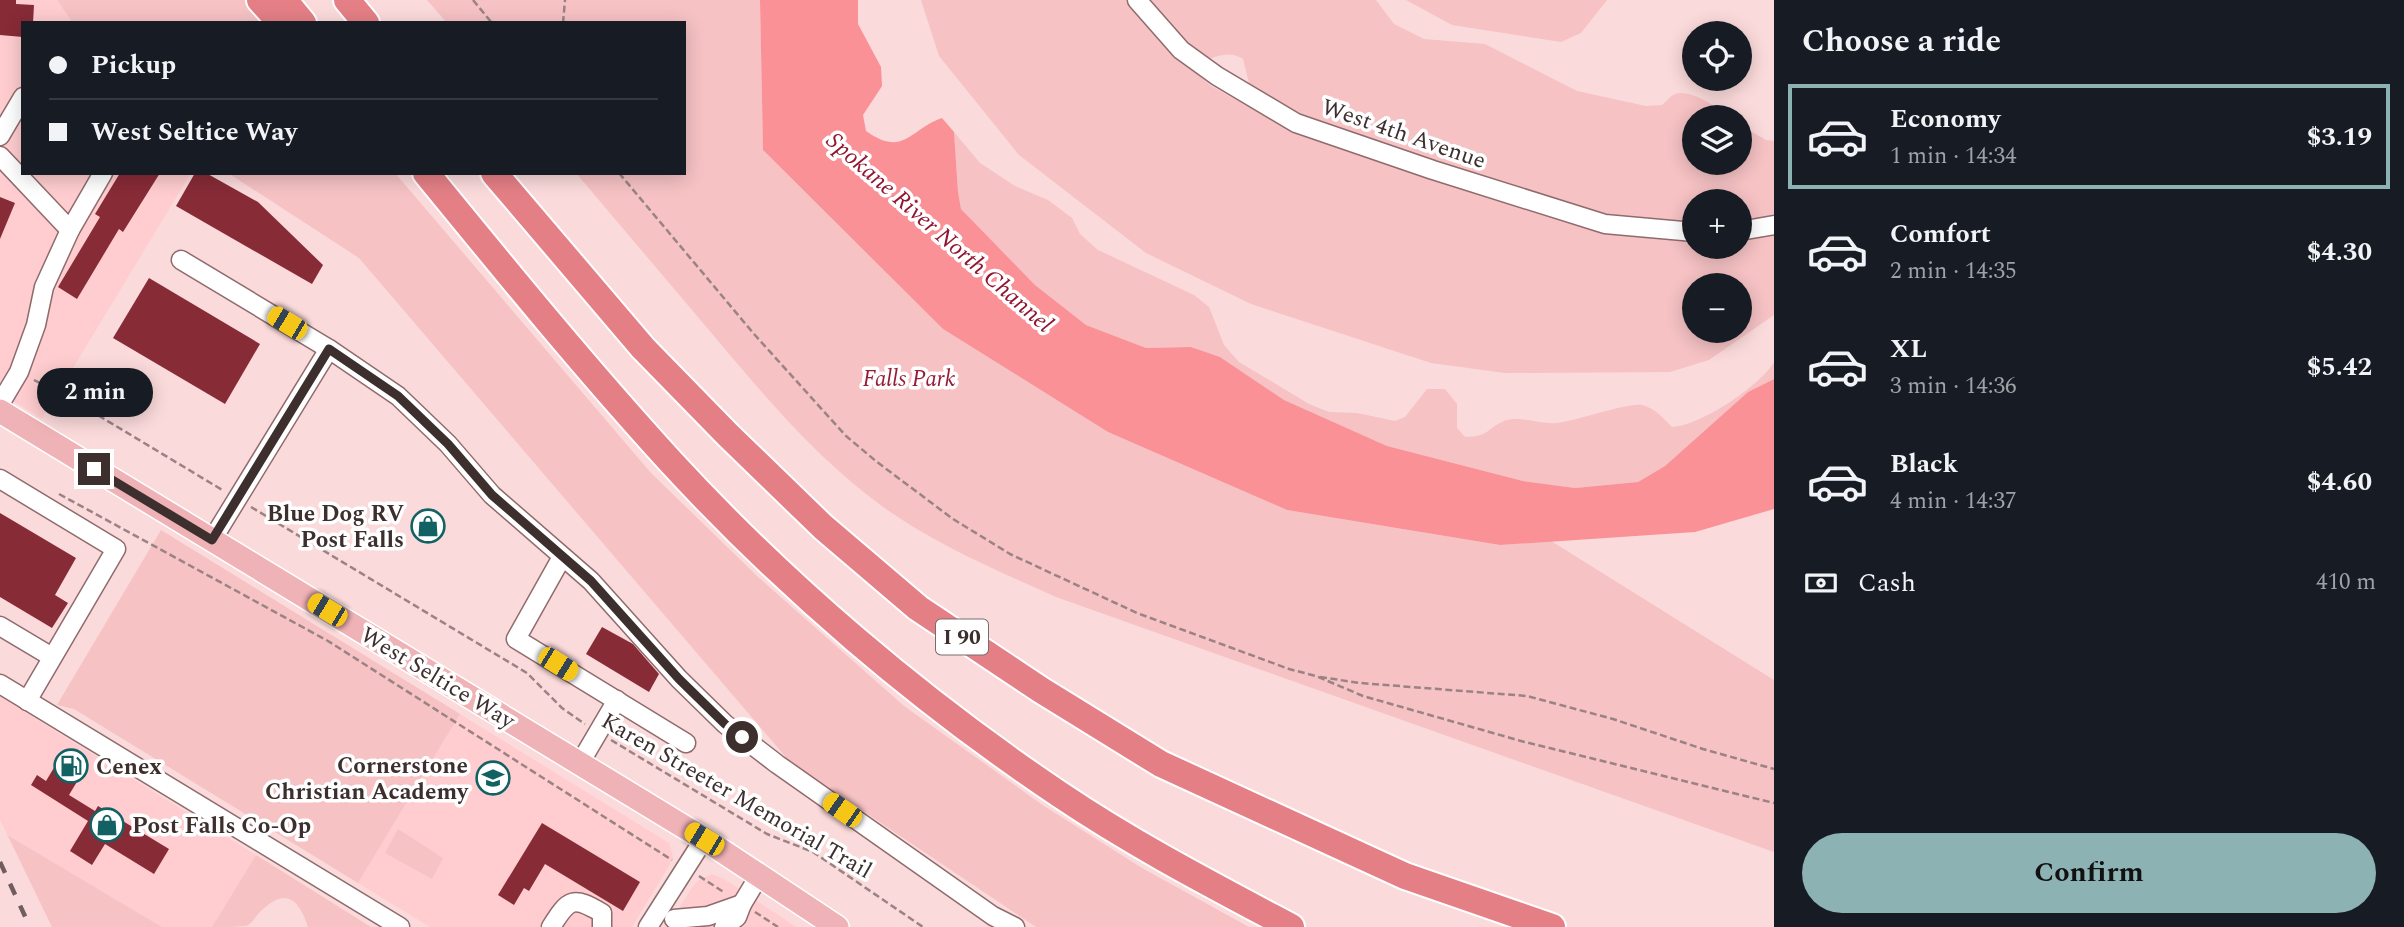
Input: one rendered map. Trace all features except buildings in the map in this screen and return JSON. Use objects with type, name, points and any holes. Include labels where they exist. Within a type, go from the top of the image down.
[{"type":"highway","points":[[260,0],[279,21]]},
{"type":"highway","points":[[284,0],[301,21]]},
{"type":"highway","points":[[346,0],[364,21]]},
{"type":"highway","points":[[366,0],[382,21]]},
{"type":"highway","points":[[415,175],[672,463],[829,615],[932,701],[1058,793],[1179,868],[1291,927]]},
{"type":"highway","points":[[428,175],[575,353]]},
{"type":"highway","name":"I 90","points":[[496,175],[643,348],[823,527],[918,608],[1041,690],[1161,764],[1405,876],[1552,927]]},
{"type":"main road","name":"West Seltice Way","points":[[0,411],[704,839],[837,927]]},
{"type":"street","name":"West 4th Avenue","points":[[1137,0],[1181,50],[1217,76],[1296,123],[1433,170],[1605,223],[1682,231]]},
{"type":"street","points":[[0,136],[21,100]]},
{"type":"street","points":[[0,156],[70,230]]},
{"type":"street","points":[[0,404],[19,372],[36,325],[44,287],[70,230],[102,175]]},
{"type":"street","points":[[1752,229],[1774,225]]},
{"type":"street","points":[[181,260],[329,349],[398,396],[448,444],[492,495],[591,581],[679,679],[725,724],[777,764],[993,916],[1015,927]]},
{"type":"street","points":[[212,540],[329,349]]},
{"type":"street","points":[[0,479],[116,549],[26,701]]},
{"type":"street","points":[[562,557],[516,639],[686,743]]},
{"type":"street","points":[[0,626],[52,657]]},
{"type":"street","points":[[0,684],[400,927]]},
{"type":"street","points":[[580,763],[617,700]]},
{"type":"street","points":[[672,919],[685,867],[704,839]]},
{"type":"street","points":[[724,927],[737,917],[759,876]]},
{"type":"street","points":[[551,927],[564,908],[576,901],[582,901],[602,913],[602,927]]},
{"type":"street","points":[[649,927],[672,919],[708,916],[742,904]]},
{"type":"path","points":[[473,0],[490,21]]},
{"type":"path","points":[[563,21],[565,0]]},
{"type":"path","points":[[621,175],[823,412],[877,462],[953,519],[1010,554],[1137,613],[1363,696],[1436,718],[1774,803]]},
{"type":"path","name":"Karen Streeter Memorial Trail","points":[[19,372],[72,399],[527,673],[562,708],[598,732],[767,834],[813,852],[923,927]]},
{"type":"path","points":[[53,491],[328,641],[778,927]]},
{"type":"path","points":[[1316,677],[1527,696],[1613,719],[1774,769]]},
{"type":"shaded area","points":[[0,0],[57,0],[72,21],[21,21],[21,175],[190,175],[42,419],[0,393]]},
{"type":"shaded area","points":[[0,697],[256,855],[212,927],[162,927],[7,834],[0,820]]},
{"type":"shaded area","name":"Cornerstone Christian Academy","points":[[460,714],[669,843],[673,856],[669,866],[632,927],[430,927],[358,883]]},
{"type":"shaded area","points":[[712,874],[724,879],[796,927],[667,927],[693,886]]},
{"type":"green space","points":[[57,0],[245,0],[262,21],[72,21]]},
{"type":"green space","name":"Falls Park","points":[[427,0],[760,0],[763,150],[943,329],[1108,432],[1287,510],[1500,545],[1551,541],[1774,680],[1774,852],[1056,597],[969,557],[906,522],[862,491],[795,428],[578,175],[686,175],[686,21],[445,21]]},
{"type":"green space","points":[[921,0],[1126,0],[1181,60],[1211,86],[1297,134],[1600,231],[1682,236],[1682,259],[1752,259],[1752,237],[1774,233],[1774,315],[1752,330],[1752,273],[1682,273],[1682,343],[1734,343],[1709,360],[1670,372],[1505,373],[1431,363],[1251,304],[1146,253],[1019,155],[939,56]]},
{"type":"green space","points":[[1144,0],[1376,0],[1394,24],[1424,39],[1485,44],[1577,91],[1646,106],[1662,105],[1671,96],[1681,93],[1696,96],[1711,104],[1682,105],[1682,175],[1752,175],[1752,132],[1766,140],[1774,141],[1774,214],[1752,220],[1752,189],[1682,189],[1682,223],[1615,219],[1303,119],[1261,96],[1249,83],[1243,59],[1230,54],[1208,59],[1194,53]]},
{"type":"green space","points":[[1406,0],[1607,0],[1581,33],[1561,42],[1452,25]]},
{"type":"green space","points":[[954,132],[980,163],[1015,186],[1048,200],[1072,218],[1080,234],[1098,250],[1194,295],[1209,307],[1224,345],[1239,362],[1309,404],[1329,412],[1357,413],[1395,421],[1405,417],[1427,389],[1445,389],[1457,404],[1457,428],[1465,437],[1483,434],[1510,419],[1557,423],[1635,405],[1651,408],[1672,427],[1698,420],[1728,403],[1756,382],[1774,362],[1774,379],[1748,392],[1665,466],[1638,482],[1575,488],[1523,481],[1387,446],[1284,400],[1220,357],[1191,347],[1146,348],[1086,325],[1035,285],[961,209]]},
{"type":"green space","points":[[231,175],[397,175],[651,473],[757,576],[904,706],[1044,806],[1142,868],[1249,927],[1036,927],[790,762],[359,258]]},
{"type":"green space","points":[[161,530],[460,714],[358,883],[74,709],[57,705]]},
{"type":"green space","points":[[398,829],[443,858],[432,879],[385,853]]},
{"type":"green space","points":[[7,835],[162,927],[52,927]]},
{"type":"green space","points":[[256,855],[371,927],[308,927],[296,903],[285,898],[270,903],[246,926],[212,927]]},
{"type":"water","name":"Spokane River North Channel","points":[[760,0],[858,0],[858,24],[881,67],[882,86],[863,115],[866,131],[879,139],[898,142],[942,118],[954,132],[961,209],[1035,285],[1086,325],[1146,348],[1191,347],[1220,357],[1284,400],[1387,446],[1523,481],[1575,488],[1638,482],[1665,466],[1748,392],[1774,379],[1774,509],[1695,532],[1500,545],[1287,510],[1108,432],[943,329],[763,150]]},
{"type":"railway","points":[[0,862],[30,927]]},
{"type":"place","name":"Blue Dog RV Post Falls","points":[[428,526]]},
{"type":"place","name":"Cenex","points":[[71,766]]},
{"type":"place","name":"Cornerstone Christian Academy","points":[[493,778]]},
{"type":"place","name":"Post Falls Co-Op","points":[[107,825]]},
{"type":"route","points":[[94,469],[212,540],[329,349],[398,396],[448,444],[492,495],[591,581],[679,679],[742,737]]}]
